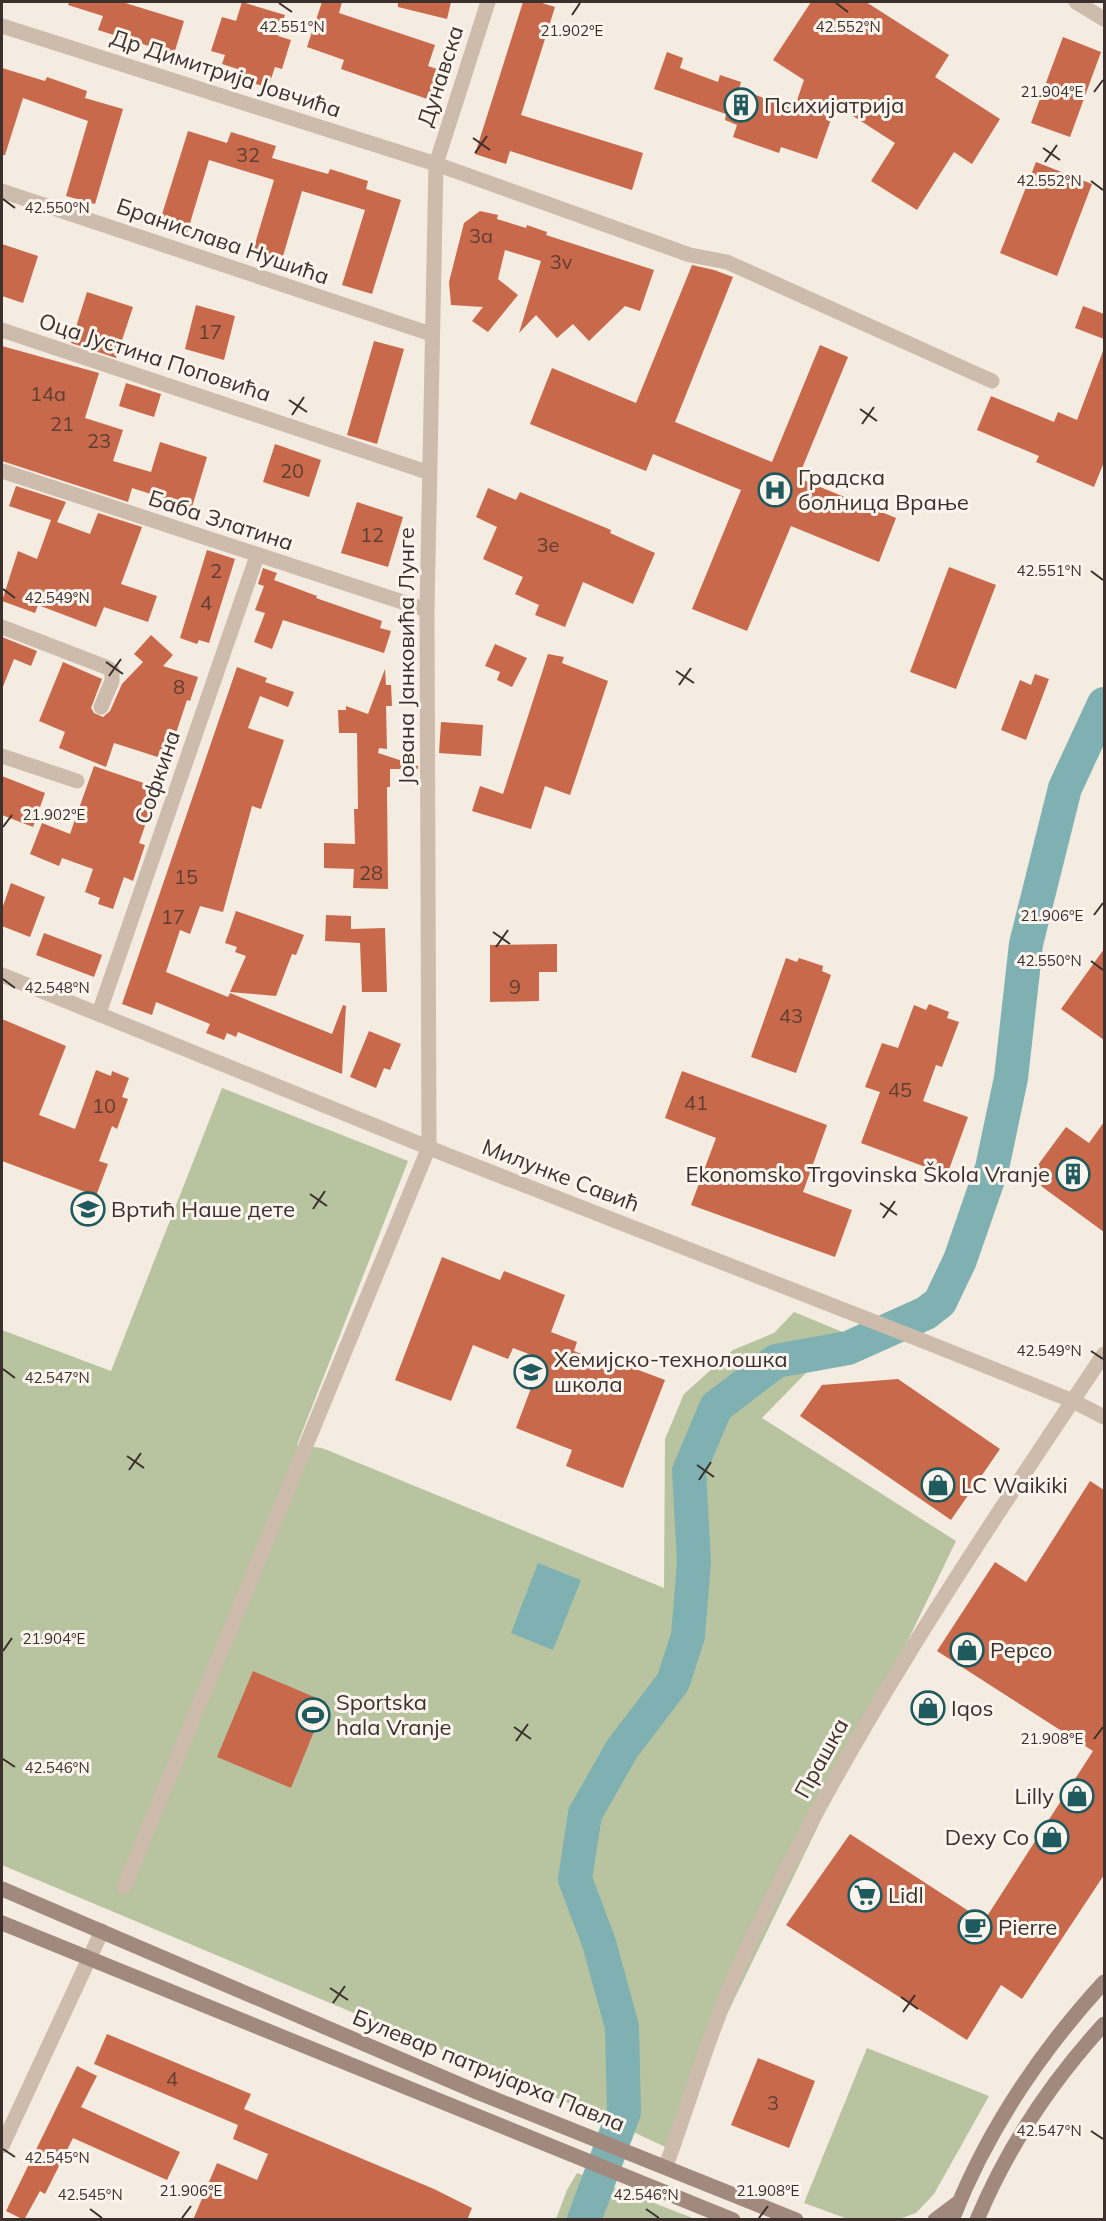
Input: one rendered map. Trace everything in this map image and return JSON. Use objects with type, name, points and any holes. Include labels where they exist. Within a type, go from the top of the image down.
[{"type":"main road","name":"Булевар патријарха Павла","points":[[2,1889],[467,2088],[796,2220]]},
{"type":"main road","points":[[2,1923],[733,2220]]},
{"type":"main road","points":[[952,2220],[974,2166],[1002,2114],[1043,2053],[1104,1982]]},
{"type":"main road","points":[[977,2220],[994,2183],[1026,2127],[1077,2055],[1104,2024]]},
{"type":"main road","points":[[935,2220],[959,2202]]},
{"type":"street","name":"Дунавска","points":[[436,164],[488,2]]},
{"type":"street","points":[[1076,2],[1104,19]]},
{"type":"street","name":"Др Димитрија Јовчића","points":[[2,26],[436,164],[690,255],[727,262],[992,381]]},
{"type":"street","name":"Јована Јанковића Лунге","points":[[429,1147],[427,610],[436,164]]},
{"type":"street","name":"Бранислава Нушића","points":[[2,191],[431,334]]},
{"type":"street","name":"Оца Јустина Поповића","points":[[2,330],[430,472]]},
{"type":"street","name":"Баба Златина","points":[[2,471],[427,610]]},
{"type":"street","name":"Софкина","points":[[99,1013],[257,556]]},
{"type":"street","points":[[2,627],[106,666],[112,671],[112,681],[100,707]]},
{"type":"street","points":[[2,756],[77,781]]},
{"type":"street","name":"Милунке Савић","points":[[2,975],[429,1147],[931,1344],[1073,1401],[1104,1417]]},
{"type":"street","points":[[124,1887],[429,1147]]},
{"type":"street","name":"Прашка","points":[[659,2164],[742,1959],[797,1848],[902,1662],[1104,1354]]},
{"type":"street","points":[[2,2146],[102,1931]]},
{"type":"green space","points":[[222,1088],[408,1161],[297,1445],[322,1448],[664,1588],[665,1439],[684,1394],[733,1350],[774,1333],[794,1312],[845,1333],[762,1418],[956,1541],[727,2014],[674,2151],[599,2116],[2,1865],[2,1330],[111,1371]]},
{"type":"green space","points":[[867,2048],[989,2096],[934,2194],[916,2213],[899,2219],[848,2219],[804,2203]]},
{"type":"green space","points":[[577,2173],[695,2219],[556,2219],[567,2190]]},
{"type":"water","points":[[538,1563],[581,1580],[553,1650],[511,1633]]},
{"type":"building","points":[[69,2],[122,2],[184,21],[174,54],[98,30],[103,16],[68,5]]},
{"type":"building","points":[[242,2],[285,15],[278,36],[291,40],[282,69],[275,67],[268,88],[241,79],[244,71],[222,64],[225,55],[211,51],[222,17],[236,21]]},
{"type":"building","points":[[322,2],[342,2],[339,13],[435,45],[428,66],[443,71],[433,101],[341,69],[344,60],[307,47]]},
{"type":"building","points":[[398,2],[451,2],[447,19],[398,7]]},
{"type":"building","points":[[523,2],[539,2],[555,7],[521,115],[643,153],[632,190],[510,151],[506,164],[475,154]]},
{"type":"building","points":[[811,2],[866,2],[949,55],[935,77],[1000,119],[972,164],[954,152],[917,210],[871,181],[895,143],[836,105],[817,159],[781,147],[779,153],[733,137],[737,125],[725,120],[726,114],[654,89],[667,52],[683,58],[680,68],[718,82],[720,75],[741,82],[739,89],[794,109],[804,80],[773,60]]},
{"type":"building","points":[[1063,37],[1101,52],[1070,137],[1031,123]]},
{"type":"building","points":[[2,68],[45,81],[47,77],[87,91],[85,98],[123,109],[95,204],[66,196],[88,121],[23,98],[5,155],[2,155]]},
{"type":"building","points":[[188,131],[227,143],[231,132],[276,146],[272,158],[328,174],[330,169],[368,181],[366,189],[401,200],[372,294],[342,285],[365,210],[302,191],[281,263],[252,254],[274,180],[209,160],[187,233],[159,224]]},
{"type":"building","points":[[1036,162],[1092,184],[1057,276],[1000,253]]},
{"type":"building","points":[[480,211],[498,215],[497,219],[526,228],[527,225],[547,232],[546,235],[654,270],[640,311],[625,306],[589,341],[573,324],[557,338],[536,315],[519,333],[541,261],[505,250],[498,279],[518,295],[488,332],[472,321],[483,307],[451,305],[449,282],[464,223]]},
{"type":"building","points":[[2,244],[38,256],[23,303],[2,296]]},
{"type":"building","points":[[692,265],[733,277],[675,422],[772,462],[820,345],[848,357],[798,478],[896,518],[879,562],[791,526],[747,631],[692,609],[741,490],[653,454],[646,471],[530,424],[552,368],[636,403]]},
{"type":"building","points":[[87,292],[133,307],[116,358],[71,343]]},
{"type":"building","points":[[196,305],[235,316],[224,360],[185,349]]},
{"type":"building","points":[[1083,306],[1104,314],[1104,339],[1075,328]]},
{"type":"building","points":[[374,341],[404,349],[377,444],[347,435]]},
{"type":"building","points":[[2,346],[99,373],[85,418],[123,430],[113,461],[151,472],[160,442],[207,457],[192,507],[132,488],[128,502],[2,461]]},
{"type":"building","points":[[1103,351],[1104,462],[1094,487],[1036,462],[1039,456],[977,430],[991,396],[1054,422],[1058,412],[1077,420]]},
{"type":"building","points":[[126,383],[161,394],[154,417],[119,406]]},
{"type":"building","points":[[275,444],[321,460],[309,497],[263,482]]},
{"type":"building","points":[[16,486],[66,502],[57,522],[90,534],[98,513],[142,527],[121,584],[157,596],[148,622],[104,607],[96,627],[38,605],[35,613],[2,601],[18,551],[37,559],[51,520],[9,506]]},
{"type":"building","points":[[488,488],[516,500],[520,492],[611,530],[610,533],[655,553],[633,604],[583,582],[565,627],[535,615],[539,605],[515,594],[523,577],[483,559],[497,527],[476,517]]},
{"type":"building","points":[[357,502],[403,517],[388,567],[341,553]]},
{"type":"building","points":[[207,550],[235,559],[209,643],[199,640],[197,644],[180,638]]},
{"type":"building","points":[[949,567],[996,585],[956,689],[910,672]]},
{"type":"building","points":[[263,568],[277,573],[274,580],[317,596],[316,598],[382,621],[380,628],[391,631],[384,653],[283,620],[272,649],[254,642],[265,613],[255,610],[264,586],[258,584]]},
{"type":"building","points":[[151,635],[173,655],[163,666],[198,677],[190,701],[187,700],[167,760],[114,743],[106,767],[59,748],[65,732],[39,721],[63,662],[102,679],[91,708],[94,713],[103,717],[110,711],[122,684],[143,662],[134,654]]},
{"type":"building","points":[[2,637],[37,651],[31,666],[14,659],[2,689]]},
{"type":"building","points":[[495,644],[527,658],[512,687],[497,680],[500,672],[485,666]]},
{"type":"building","points":[[548,654],[564,657],[562,663],[608,681],[570,795],[545,786],[531,829],[472,811],[480,786],[503,794]]},
{"type":"building","points":[[237,667],[267,678],[265,682],[294,692],[288,707],[260,696],[248,728],[284,740],[261,809],[252,806],[223,912],[200,906],[190,934],[180,930],[166,972],[228,997],[230,993],[332,1034],[343,1005],[346,1006],[342,1074],[238,1032],[236,1037],[227,1033],[224,1040],[206,1033],[210,1024],[156,1002],[152,1015],[122,1004]]},
{"type":"building","points":[[385,669],[386,685],[391,685],[392,706],[386,706],[387,749],[379,748],[378,753],[418,766],[418,769],[390,769],[390,787],[387,787],[388,889],[353,888],[354,869],[324,868],[324,843],[355,844],[354,809],[358,809],[357,733],[339,733],[338,710],[346,710],[346,706],[368,714]]},
{"type":"building","points":[[1035,674],[1049,679],[1026,740],[1001,730],[1020,680],[1031,685]]},
{"type":"building","points":[[441,722],[483,725],[481,756],[439,753]]},
{"type":"building","points":[[94,766],[158,788],[139,843],[145,845],[133,881],[124,877],[113,909],[98,904],[100,898],[85,892],[93,869],[62,858],[59,866],[30,854],[42,823],[70,834]]},
{"type":"building","points":[[2,776],[45,793],[33,827],[2,815]]},
{"type":"building","points":[[11,883],[45,897],[30,937],[2,926],[2,909]]},
{"type":"building","points":[[236,911],[304,935],[296,955],[292,954],[276,996],[230,992],[246,956],[235,952],[237,947],[225,943]]},
{"type":"building","points":[[326,915],[351,916],[351,929],[385,928],[387,992],[362,992],[360,943],[325,941]]},
{"type":"building","points":[[44,933],[102,955],[94,977],[36,955]]},
{"type":"building","points":[[557,944],[557,972],[539,972],[539,1001],[490,1002],[490,945]]},
{"type":"building","points":[[1104,949],[1104,1040],[1061,1009]]},
{"type":"building","points":[[786,958],[797,962],[799,958],[823,966],[822,971],[831,975],[796,1073],[751,1057]]},
{"type":"building","points":[[929,1004],[949,1012],[947,1018],[959,1022],[942,1067],[936,1065],[923,1101],[968,1117],[947,1175],[861,1143],[880,1092],[865,1087],[882,1043],[898,1048],[914,1005],[926,1010]]},
{"type":"building","points":[[2,1019],[66,1046],[39,1115],[75,1129],[96,1070],[111,1076],[112,1071],[129,1078],[122,1097],[128,1099],[117,1129],[112,1126],[99,1161],[108,1164],[96,1196],[2,1161]]},
{"type":"building","points":[[369,1031],[401,1044],[390,1070],[384,1068],[376,1088],[350,1077]]},
{"type":"building","points":[[682,1071],[827,1125],[803,1192],[852,1210],[835,1257],[691,1205],[716,1138],[665,1118]]},
{"type":"building","name":"Ekonomsko Trgovinska Škola Vranje","points":[[1104,1122],[1104,1232],[1041,1186],[1047,1178],[1035,1169],[1066,1127],[1089,1143]]},
{"type":"building","points":[[442,1257],[500,1280],[504,1271],[565,1295],[551,1332],[577,1342],[574,1351],[607,1364],[609,1359],[665,1380],[623,1488],[566,1466],[572,1450],[516,1428],[542,1359],[513,1348],[508,1359],[473,1345],[451,1401],[395,1380]]},
{"type":"building","name":"LC Waikiki","points":[[898,1379],[1000,1449],[951,1520],[800,1416],[822,1385]]},
{"type":"building","points":[[1090,1481],[1104,1490],[1104,1875],[1022,1999],[1001,1985],[967,2040],[786,1925],[850,1834],[984,1921],[1093,1751],[937,1651],[995,1562],[1026,1582]]},
{"type":"building","points":[[253,1671],[326,1702],[291,1788],[217,1757]]},
{"type":"building","points":[[107,2034],[251,2094],[244,2109],[434,2189],[472,2208],[467,2220],[193,2220],[217,2163],[257,2180],[268,2154],[233,2139],[238,2125],[94,2064]]},
{"type":"building","points":[[758,2058],[815,2081],[789,2148],[731,2125]]},
{"type":"building","points":[[77,2066],[97,2076],[81,2107],[180,2152],[167,2180],[73,2138],[45,2194],[40,2191],[24,2220],[6,2211]]},
{"type":"waterway","points":[[584,2220],[624,2112],[622,2027],[599,1943],[575,1879],[585,1814],[622,1749],[673,1682],[688,1636],[694,1562],[689,1471],[716,1407],[776,1361],[848,1348],[926,1313],[940,1302],[960,1260],[992,1168],[1011,1078],[1026,944],[1065,788],[1104,704]]},
{"type":"place","name":"Психијатрија","points":[[741,105]]},
{"type":"place","name":"Градска болница Врање","points":[[775,490]]},
{"type":"place","name":"Ekonomsko Trgovinska Škola Vranje","points":[[1073,1174]]},
{"type":"place","name":"Вртић Наше дете","points":[[88,1209]]},
{"type":"place","name":"Хемијско-технолошка школа","points":[[531,1372]]},
{"type":"place","name":"LC Waikiki","points":[[938,1485]]},
{"type":"place","name":"Pepco","points":[[967,1650]]},
{"type":"place","name":"Iqos","points":[[928,1708]]},
{"type":"place","name":"Sportska hala Vranje","points":[[313,1715]]},
{"type":"place","name":"Lilly","points":[[1077,1796]]},
{"type":"place","name":"Dexy Co","points":[[1052,1837]]},
{"type":"place","name":"Lidl","points":[[865,1895]]},
{"type":"place","name":"Pierre","points":[[975,1927]]}]
